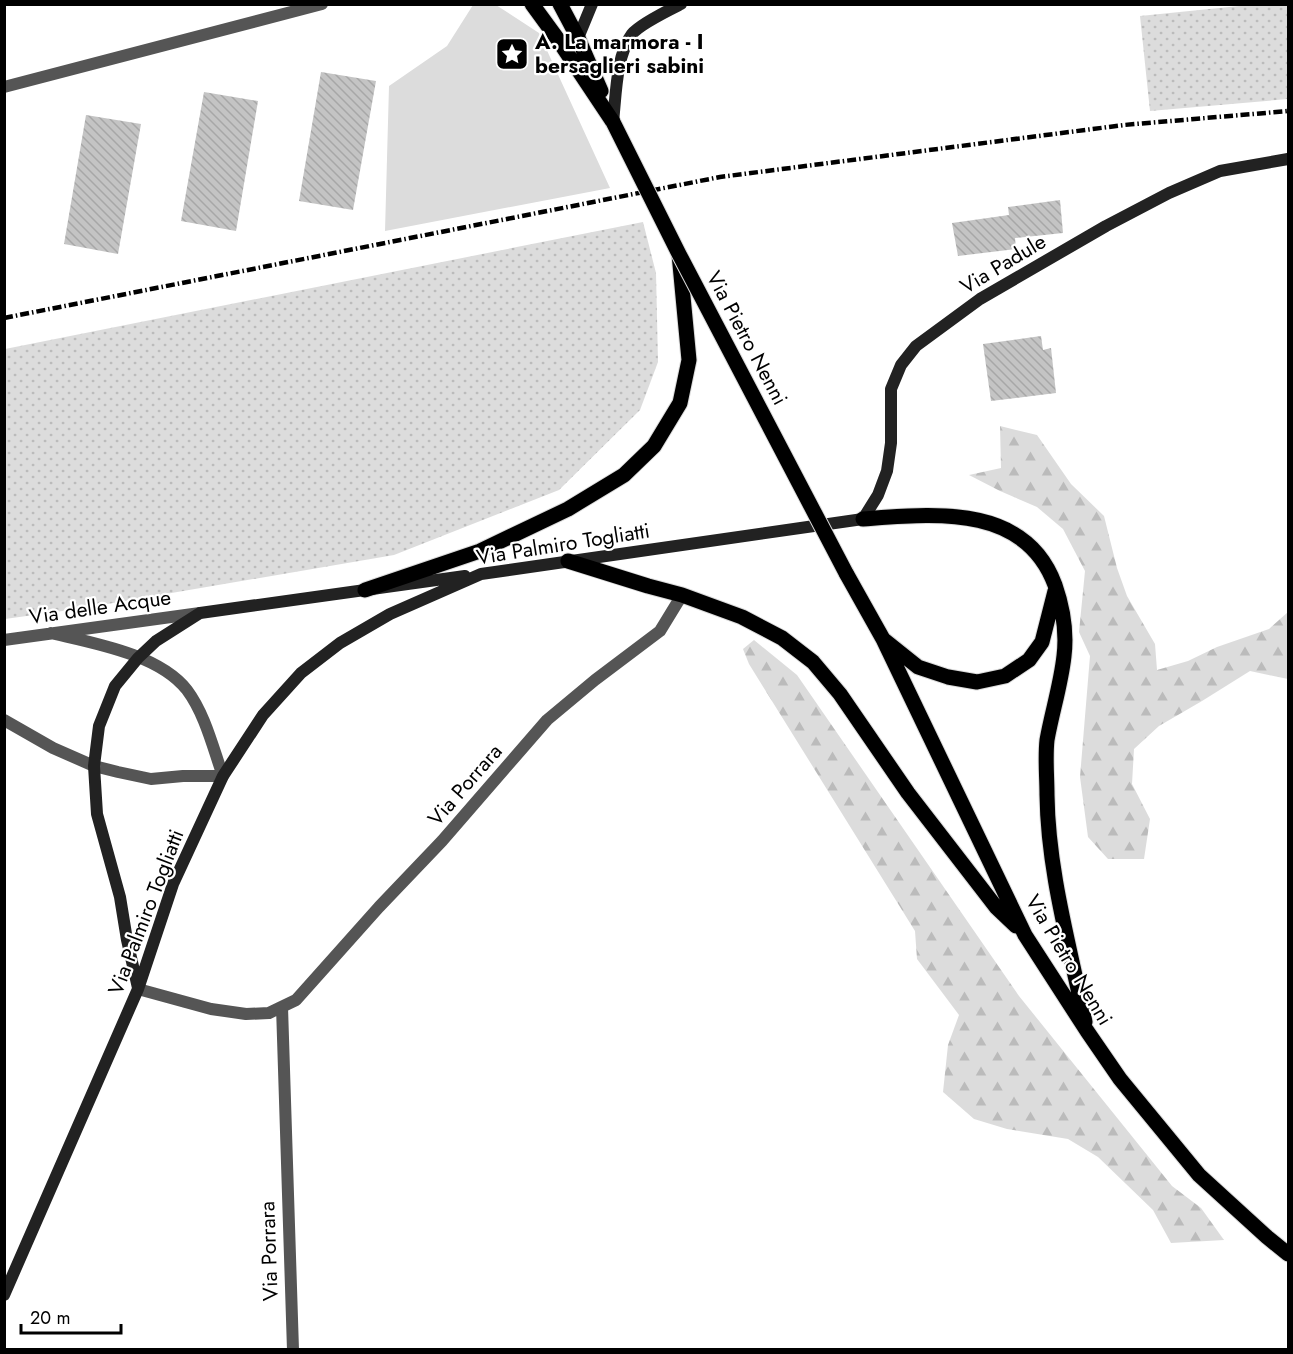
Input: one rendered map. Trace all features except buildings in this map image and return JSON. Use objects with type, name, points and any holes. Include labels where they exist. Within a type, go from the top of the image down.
[{"type":"main road","points":[[532,4],[613,122]]},
{"type":"main road","points":[[560,4],[578,38],[613,122]]},
{"type":"main road","name":"Via Pietro Nenni","points":[[613,122],[679,254],[883,639],[1025,935],[1120,1079],[1199,1175],[1288,1254]]},
{"type":"main road","points":[[365,590],[480,551],[568,509],[624,476],[654,446],[680,403],[689,360],[679,254]]},
{"type":"main road","points":[[862,519],[914,515],[950,516],[987,521],[1033,546],[1048,568],[1065,616],[1064,656],[1047,743],[1047,818],[1058,900],[1087,1031]]},
{"type":"main road","points":[[567,561],[682,595],[742,617],[782,638],[813,662],[840,694],[908,793],[996,907],[1025,935]]},
{"type":"main road","points":[[883,639],[918,667],[948,677],[976,682],[1005,676],[1029,660],[1042,642],[1051,615],[1056,588]]},
{"type":"street","points":[[4,87],[322,4]]},
{"type":"street","points":[[578,38],[592,4]]},
{"type":"street","points":[[613,122],[620,63],[633,34],[681,4]]},
{"type":"street","name":"Via Padule","points":[[862,519],[878,495],[887,471],[891,443],[891,389],[901,365],[916,346],[980,299],[1106,226],[1169,194],[1220,171],[1288,159]]},
{"type":"street","name":"Via Palmiro Togliatti","points":[[4,1294],[138,989],[173,884],[223,776],[263,715],[301,673],[340,643],[390,614],[481,574],[862,519]]},
{"type":"street","points":[[138,989],[120,897],[97,814],[94,766],[99,726],[115,686],[138,658],[156,641],[200,613],[481,574]]},
{"type":"street","name":"Via Porrara","points":[[138,989],[211,1008],[246,1014],[269,1013],[296,1000],[442,841],[547,720],[660,631],[682,595]]},
{"type":"street","name":"Via delle Acque","points":[[4,640],[200,613]]},
{"type":"street","points":[[4,720],[53,748],[94,766],[151,779],[223,776],[202,718],[186,689],[163,669],[99,644],[51,633]]},
{"type":"street","name":"Via Porrara","points":[[282,1007],[293,1350]]},
{"type":"green space","points":[[473,5],[496,5],[539,33],[610,188],[385,231],[389,86],[447,46]]},
{"type":"green space","points":[[1249,5],[1288,5],[1288,99],[1150,111],[1140,16]]},
{"type":"green space","points":[[643,222],[656,273],[658,362],[640,410],[559,490],[394,555],[84,608],[5,619],[5,349]]},
{"type":"green space","points":[[1000,426],[1037,435],[1071,484],[1104,516],[1117,568],[1127,596],[1155,644],[1157,670],[1188,661],[1217,647],[1269,629],[1288,612],[1288,679],[1250,671],[1159,726],[1134,749],[1132,784],[1150,819],[1144,859],[1108,859],[1088,837],[1080,777],[1090,656],[1079,632],[1085,571],[1063,529],[1037,507],[969,475],[1001,468]]},
{"type":"green space","points":[[754,640],[797,675],[1019,996],[1172,1186],[1201,1208],[1224,1240],[1171,1243],[1153,1210],[1098,1157],[1068,1139],[1007,1129],[974,1119],[943,1092],[948,1045],[959,1015],[917,959],[915,931],[749,664],[743,649]]},
{"type":"railway","points":[[4,318],[720,177],[1124,125],[1288,111]]},
{"type":"place","name":"A. La marmora - I bersaglieri sabini","points":[[512,54]]}]
